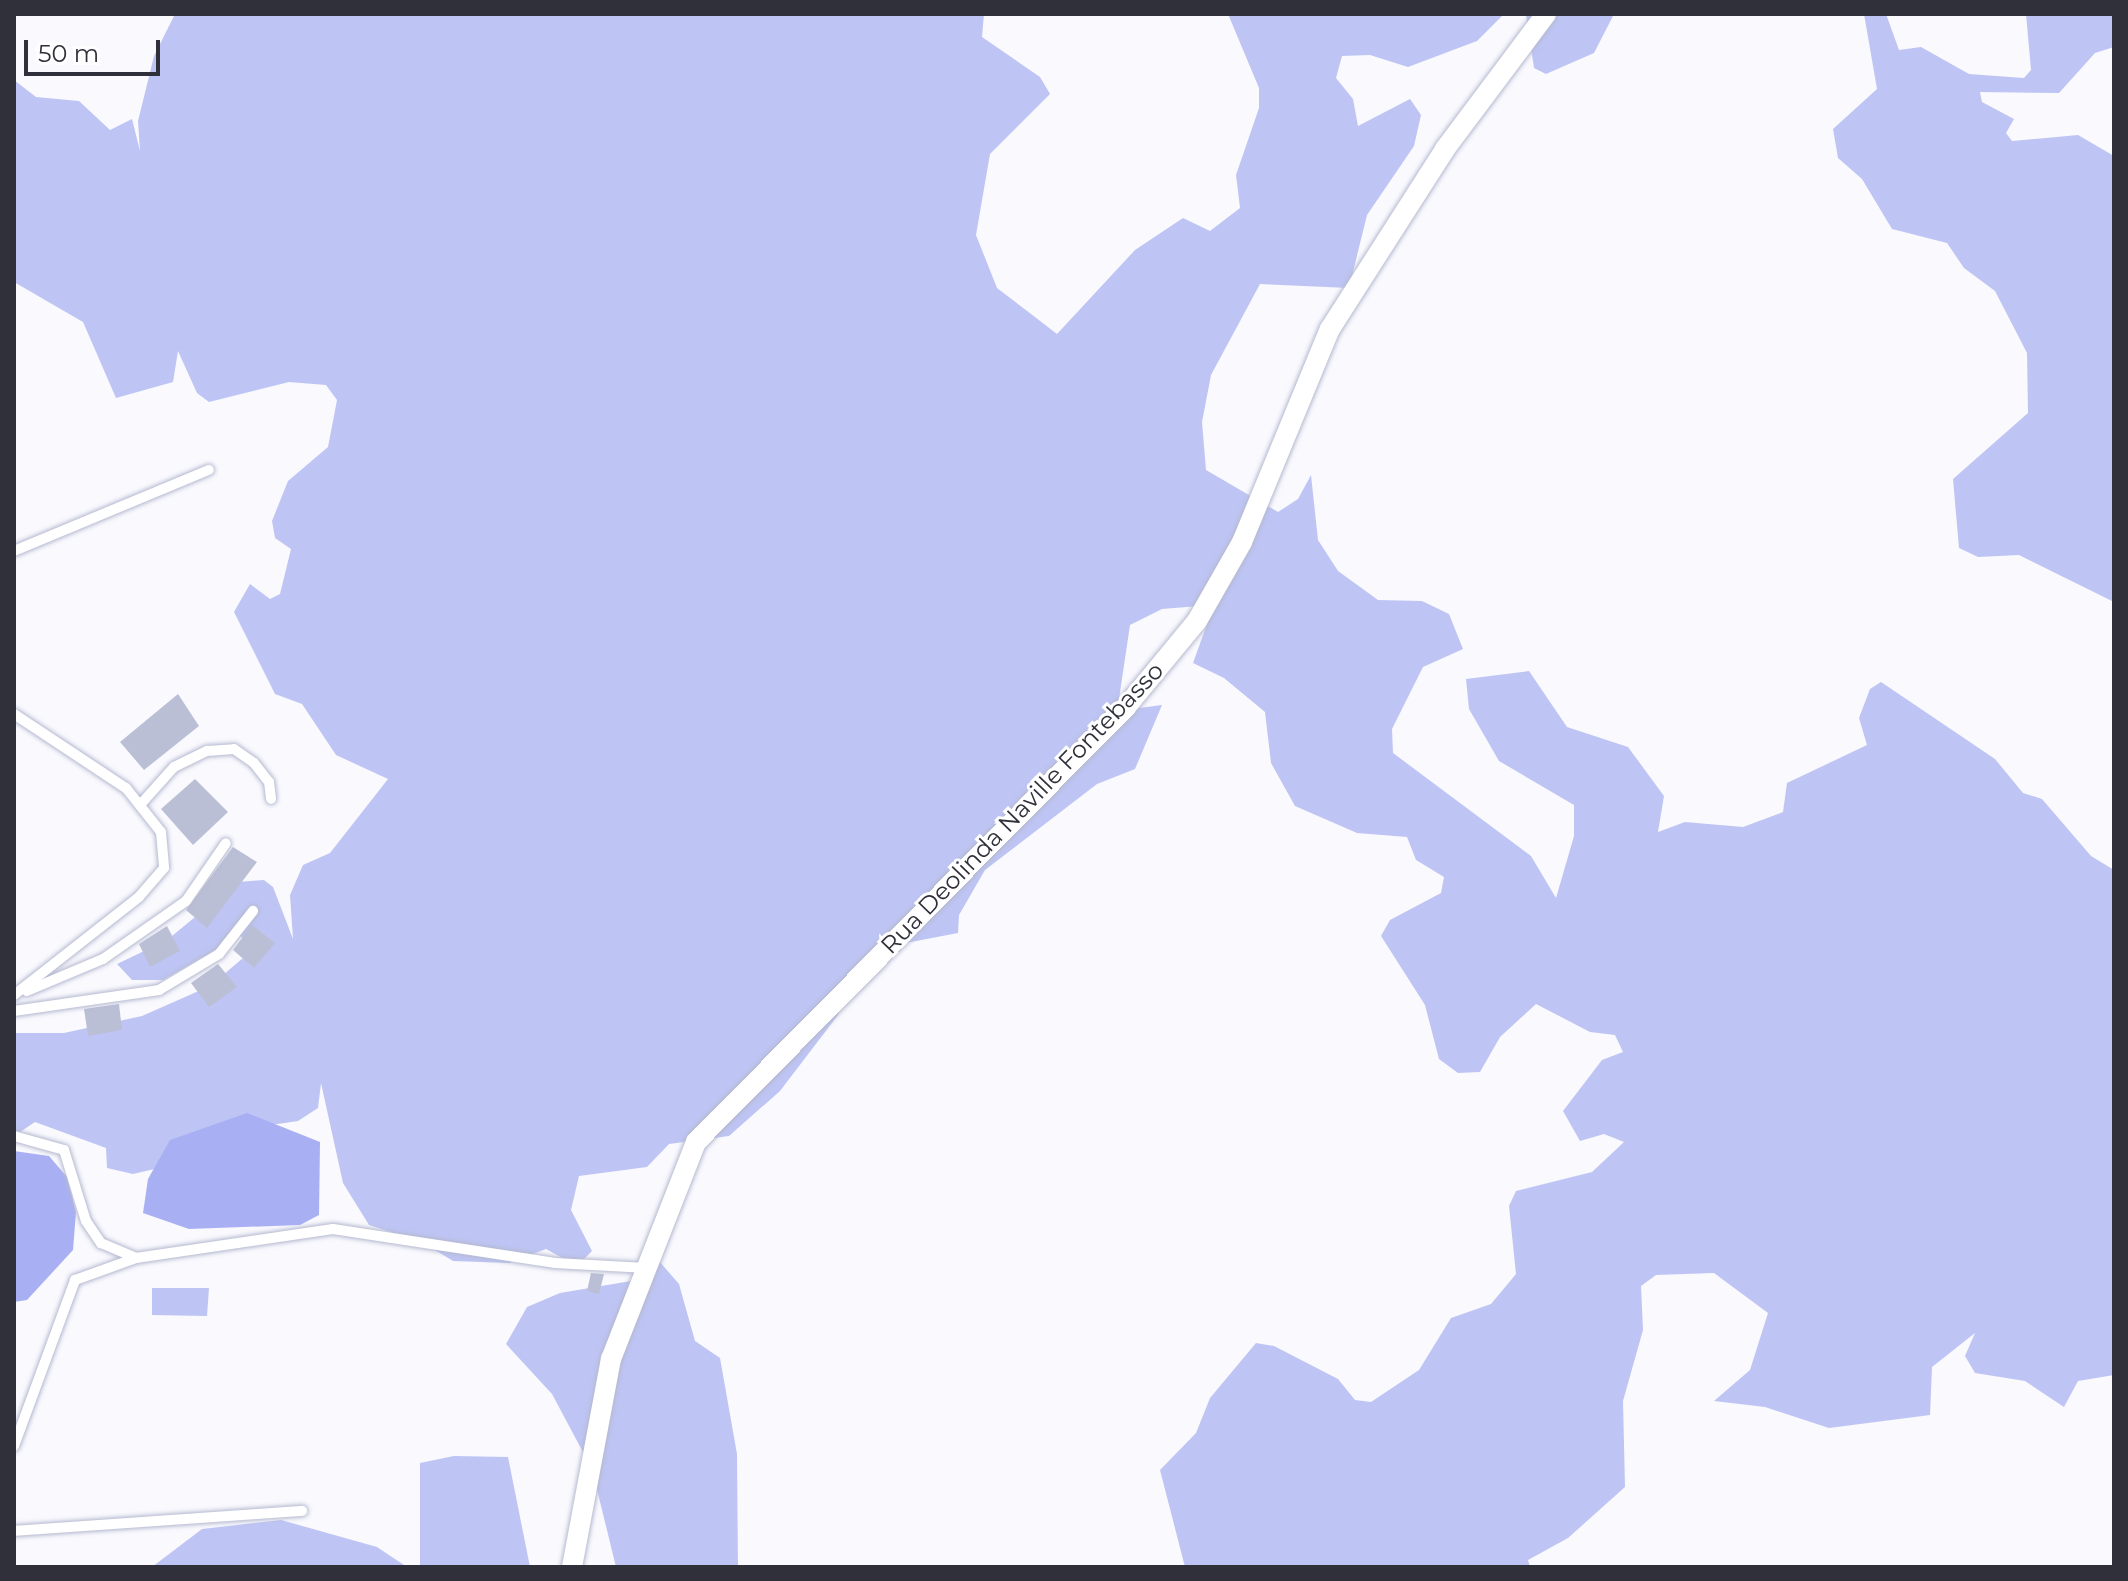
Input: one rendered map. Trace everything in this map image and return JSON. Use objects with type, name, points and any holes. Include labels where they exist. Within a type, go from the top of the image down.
[{"type":"street","name":"Rua Deolinda Naville Fontebasso","points":[[572,1567],[611,1359],[696,1142],[1126,707],[1197,621],[1242,542],[1330,329],[1445,149],[1546,14]]},
{"type":"lane","points":[[14,551],[209,470]]},
{"type":"lane","points":[[14,714],[126,788],[161,832],[164,868],[139,897],[14,996]]},
{"type":"lane","points":[[140,805],[174,767],[207,751],[234,749],[269,782],[271,799]]},
{"type":"lane","points":[[14,996],[103,959],[186,901],[226,843]]},
{"type":"lane","points":[[14,1011],[159,990],[219,954],[253,911]]},
{"type":"lane","points":[[14,1136],[64,1150],[86,1221],[101,1243],[136,1258]]},
{"type":"lane","points":[[14,1446],[75,1280],[136,1258],[333,1229],[555,1263],[647,1268]]},
{"type":"lane","points":[[15,1530],[302,1511]]},
{"type":"shaded area","points":[[175,14],[984,14],[982,37],[1040,77],[1050,94],[990,154],[976,235],[997,288],[1057,334],[1135,250],[1183,218],[1210,231],[1240,208],[1236,175],[1259,108],[1259,88],[1228,14],[1504,14],[1477,41],[1408,67],[1370,55],[1342,56],[1336,78],[1353,99],[1358,126],[1410,99],[1421,115],[1414,146],[1367,215],[1349,288],[1260,284],[1211,375],[1202,422],[1206,470],[1278,512],[1298,499],[1311,475],[1318,540],[1338,571],[1378,600],[1422,601],[1449,614],[1463,649],[1423,667],[1392,729],[1393,753],[1531,856],[1556,898],[1574,836],[1574,805],[1499,761],[1469,709],[1466,679],[1529,671],[1567,727],[1628,747],[1664,796],[1658,832],[1685,822],[1743,827],[1783,812],[1787,783],[1867,745],[1859,718],[1870,689],[1881,682],[1995,759],[2023,793],[2042,799],[2091,856],[2114,870],[2114,1375],[2078,1381],[2064,1407],[2025,1381],[1975,1373],[1965,1356],[1975,1333],[1932,1367],[1930,1415],[1829,1428],[1765,1407],[1714,1401],[1750,1370],[1768,1313],[1714,1273],[1656,1275],[1641,1286],[1643,1330],[1623,1401],[1625,1487],[1568,1538],[1528,1560],[1530,1567],[1185,1567],[1160,1470],[1196,1433],[1210,1398],[1256,1343],[1274,1346],[1338,1379],[1355,1400],[1371,1402],[1419,1370],[1451,1318],[1491,1304],[1516,1274],[1509,1206],[1516,1191],[1592,1172],[1624,1142],[1604,1134],[1580,1141],[1563,1111],[1602,1060],[1623,1052],[1615,1035],[1590,1032],[1536,1004],[1500,1037],[1480,1072],[1458,1073],[1439,1059],[1425,1005],[1381,936],[1390,920],[1441,893],[1444,877],[1416,860],[1407,837],[1357,833],[1295,806],[1271,763],[1265,712],[1224,678],[1193,663],[1211,613],[1199,606],[1162,609],[1130,625],[1119,699],[1132,709],[1162,705],[1135,769],[1097,784],[985,870],[959,915],[958,933],[890,946],[849,986],[838,1015],[780,1091],[729,1136],[669,1144],[647,1167],[579,1176],[571,1210],[592,1251],[577,1266],[546,1249],[509,1263],[453,1261],[422,1242],[369,1225],[343,1183],[321,1083],[318,1108],[298,1121],[236,1130],[167,1166],[133,1174],[107,1168],[106,1148],[35,1122],[14,1136],[14,1033],[64,1033],[142,1016],[210,986],[243,958],[247,941],[240,936],[163,980],[132,980],[117,964],[167,940],[238,882],[264,880],[273,887],[293,939],[290,895],[303,865],[330,853],[388,779],[336,755],[302,704],[275,694],[234,612],[250,584],[270,599],[280,594],[291,549],[275,538],[272,521],[288,481],[328,447],[337,400],[326,385],[289,382],[209,402],[197,393],[178,351],[173,382],[116,398],[83,322],[14,282],[14,80],[36,97],[79,101],[110,130],[132,119],[140,151],[138,121],[154,56]]},
{"type":"shaded area","points":[[1526,14],[1614,14],[1594,53],[1546,74],[1534,68]]},
{"type":"shaded area","points":[[1864,14],[1886,14],[1899,50],[1921,47],[1969,74],[2024,78],[2031,70],[2026,14],[2114,14],[2114,47],[2095,53],[2059,93],[1980,92],[1982,102],[2014,119],[2006,133],[2012,141],[2078,135],[2114,156],[2114,602],[2019,555],[1978,557],[1959,548],[1953,479],[2028,413],[2027,353],[1995,291],[1964,268],[1947,243],[1892,229],[1862,179],[1838,158],[1833,129],[1877,89]]},
{"type":"shaded area","points":[[247,1113],[320,1142],[319,1215],[300,1225],[189,1229],[143,1213],[148,1179],[170,1140]]},
{"type":"shaded area","points":[[14,1151],[49,1156],[67,1177],[76,1212],[73,1250],[27,1300],[14,1302]]},
{"type":"shaded area","points":[[659,1261],[679,1284],[695,1341],[720,1358],[737,1454],[738,1567],[616,1567],[592,1469],[552,1394],[506,1344],[527,1307],[560,1293],[637,1280]]},
{"type":"shaded area","points":[[152,1288],[209,1288],[207,1316],[152,1315]]},
{"type":"shaded area","points":[[454,1456],[508,1457],[530,1567],[420,1567],[420,1463]]},
{"type":"shaded area","points":[[281,1520],[377,1547],[407,1567],[152,1567],[202,1529]]},
{"type":"building","points":[[178,694],[199,726],[144,770],[120,742]]},
{"type":"building","points":[[195,779],[228,812],[193,845],[161,809]]},
{"type":"building","points":[[233,847],[257,862],[207,928],[186,910]]},
{"type":"building","points":[[252,925],[275,943],[254,968],[233,950]]},
{"type":"building","points":[[167,926],[180,951],[150,967],[139,944]]},
{"type":"building","points":[[218,964],[237,987],[209,1007],[191,983]]},
{"type":"building","points":[[119,1004],[122,1030],[88,1036],[84,1009]]},
{"type":"building","points":[[591,1273],[604,1274],[599,1294],[587,1291]]}]
